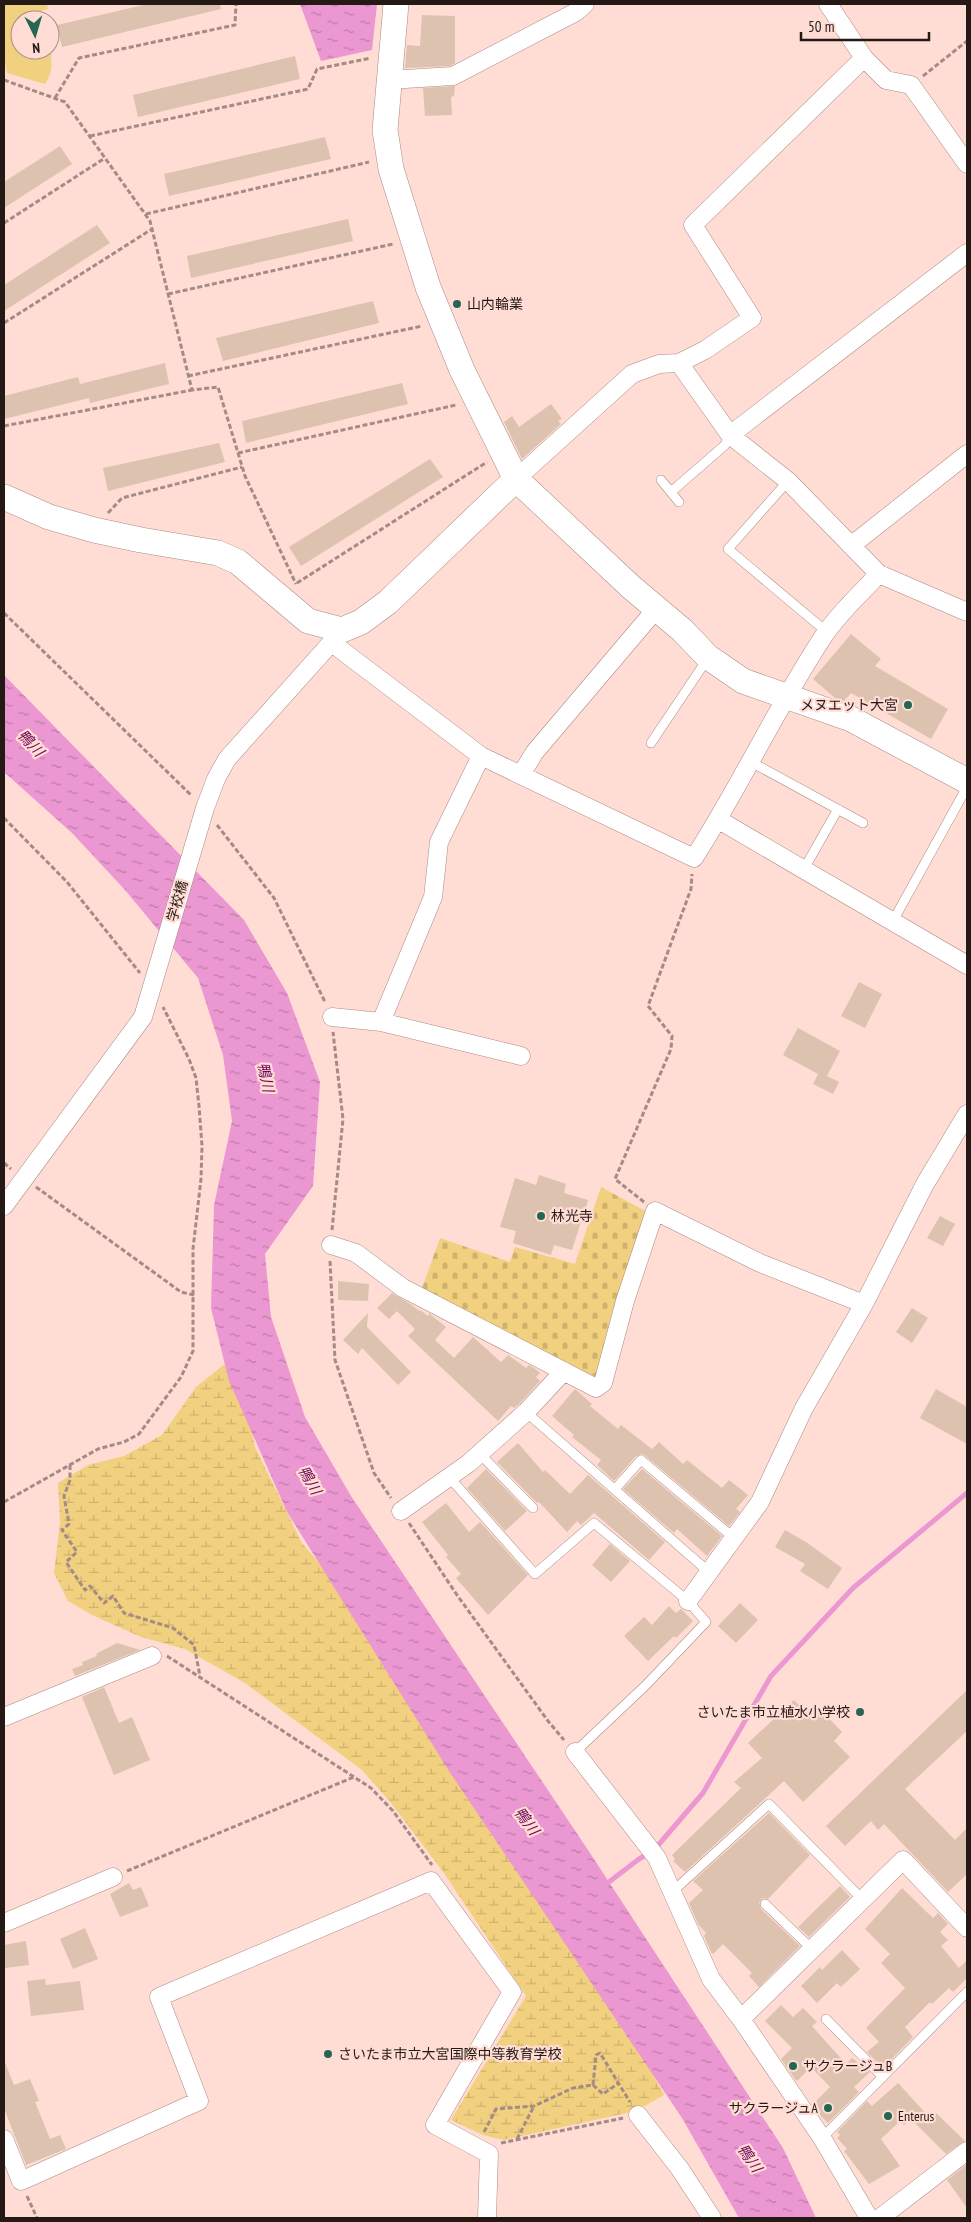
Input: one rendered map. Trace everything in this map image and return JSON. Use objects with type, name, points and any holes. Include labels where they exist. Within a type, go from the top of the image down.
[{"type":"street","points":[[396,4],[385,130],[391,169],[428,287],[476,400],[516,479],[631,587],[682,630],[708,657],[742,681],[786,698],[851,719],[967,781]]},
{"type":"street","points":[[389,80],[453,76],[576,12],[585,4]]},
{"type":"street","points":[[828,4],[864,58],[886,80],[911,85],[967,164]]},
{"type":"street","points":[[337,636],[361,622],[388,602],[516,479],[632,374],[659,364],[679,363],[705,350],[752,318],[693,225],[864,58]]},
{"type":"street","points":[[730,435],[967,253]]},
{"type":"street","points":[[679,363],[730,435],[788,481],[879,574],[967,612]]},
{"type":"street","points":[[852,545],[967,454]]},
{"type":"street","points":[[4,497],[49,517],[94,530],[218,553],[238,562],[287,590],[308,621],[337,636],[481,756],[694,858],[719,820],[786,698],[826,632],[879,574]]},
{"type":"street","points":[[521,775],[534,753],[656,608]]},
{"type":"street","name":"学校橋","points":[[4,1206],[143,1017],[203,815],[216,779],[228,759],[337,636]]},
{"type":"street","points":[[381,1022],[433,897],[439,842],[481,756]]},
{"type":"street","points":[[719,820],[967,965]]},
{"type":"street","points":[[332,1017],[381,1022],[521,1056]]},
{"type":"street","points":[[688,1601],[760,1502],[804,1408],[864,1304],[925,1184],[967,1114]]},
{"type":"street","points":[[331,1245],[356,1253],[403,1288],[596,1388],[603,1383],[625,1301],[654,1211],[760,1263],[864,1304]]},
{"type":"street","points":[[401,1512],[479,1453],[526,1412],[564,1371]]},
{"type":"street","points":[[4,1717],[152,1656]]},
{"type":"street","points":[[575,1752],[657,1858],[711,1979],[741,2019],[822,2138],[869,2218]]},
{"type":"street","points":[[741,2019],[903,1860],[967,1926]]},
{"type":"street","points":[[4,1923],[113,1877]]},
{"type":"street","points":[[4,2140],[21,2181],[200,2101],[159,1997],[431,1881],[512,1992],[435,2125],[482,2151],[487,2218]]},
{"type":"street","points":[[638,2115],[680,2169],[712,2218]]},
{"type":"street","points":[[880,2218],[967,2151]]},
{"type":"lane","points":[[671,492],[725,445],[730,435]]},
{"type":"lane","points":[[661,480],[680,502]]},
{"type":"lane","points":[[788,481],[728,548],[826,632]]},
{"type":"lane","points":[[651,743],[708,657]]},
{"type":"lane","points":[[752,762],[863,822]]},
{"type":"lane","points":[[893,921],[967,788]]},
{"type":"lane","points":[[804,869],[838,809]]},
{"type":"lane","points":[[526,1412],[710,1573]]},
{"type":"lane","points":[[479,1453],[532,1508]]},
{"type":"lane","points":[[615,1489],[641,1460],[734,1538]]},
{"type":"lane","points":[[449,1477],[535,1574],[594,1523],[688,1601],[706,1622],[646,1685],[575,1752]]},
{"type":"lane","points":[[672,1892],[769,1804],[863,1900]]},
{"type":"lane","points":[[764,1904],[812,1950]]},
{"type":"lane","points":[[822,2138],[967,1992]]},
{"type":"lane","points":[[826,2018],[883,2077]]},
{"type":"path","points":[[56,98],[79,58],[235,25],[236,4]]},
{"type":"path","points":[[911,85],[967,41]]},
{"type":"path","points":[[90,136],[308,89],[318,69],[392,53]]},
{"type":"path","points":[[4,80],[65,102],[146,214],[152,229],[192,390]]},
{"type":"path","points":[[146,214],[389,157]]},
{"type":"path","points":[[4,223],[105,158]]},
{"type":"path","points":[[4,323],[152,229]]},
{"type":"path","points":[[168,294],[413,239]]},
{"type":"path","points":[[188,376],[442,321]]},
{"type":"path","points":[[4,426],[218,386],[242,467],[287,590],[502,453]]},
{"type":"path","points":[[238,452],[476,400]]},
{"type":"path","points":[[94,530],[122,498],[242,467]]},
{"type":"path","points":[[4,614],[203,815],[274,898],[332,1017],[343,1119],[331,1245],[334,1360],[374,1473],[457,1595],[548,1721],[575,1752]]},
{"type":"path","points":[[4,818],[67,882],[153,984],[178,1034],[196,1078],[202,1146],[201,1179],[194,1249],[193,1351],[182,1377],[139,1434],[124,1442],[98,1449],[4,1502]]},
{"type":"path","points":[[654,1211],[615,1179],[670,1050],[672,1036],[648,1006],[690,889],[694,858]]},
{"type":"path","points":[[4,1163],[181,1292],[194,1295]]},
{"type":"path","points":[[70,1465],[70,1480],[64,1496],[69,1524],[62,1530],[77,1552],[66,1562],[86,1590],[90,1586],[104,1603],[113,1596],[124,1612],[173,1628],[194,1645],[200,1676]]},
{"type":"path","points":[[152,1656],[162,1653],[371,1788],[393,1811],[435,1869],[431,1881]]},
{"type":"path","points":[[113,1877],[354,1776]]},
{"type":"path","points":[[482,2151],[497,2144],[638,2115],[600,2053],[596,2055],[593,2085]]},
{"type":"path","points":[[593,2085],[603,2094],[618,2083]]},
{"type":"path","points":[[482,2151],[496,2109],[534,2106],[573,2088],[593,2085]]},
{"type":"path","points":[[517,2140],[534,2106]]},
{"type":"path","points":[[21,2181],[37,2218]]},
{"type":"green space","points":[[47,4],[48,9],[44,10],[10,10],[10,60],[51,60],[49,76],[45,84],[7,73],[4,56],[4,5]]},
{"type":"green space","points":[[601,1187],[647,1212],[618,1293],[596,1377],[431,1298],[421,1291],[440,1238],[510,1262],[515,1247],[575,1264]]},
{"type":"green space","points":[[235,1356],[255,1447],[302,1543],[342,1590],[587,1946],[664,2095],[636,2111],[503,2140],[483,2135],[451,2120],[526,1996],[444,1873],[391,1803],[362,1770],[245,1683],[185,1649],[141,1637],[92,1615],[68,1601],[54,1573],[60,1523],[58,1483],[88,1465],[124,1456],[162,1435],[196,1387]]},
{"type":"water","points":[[300,4],[377,4],[372,50],[321,61]]},
{"type":"water","name":"鴨川","points":[[4,675],[244,920],[287,993],[320,1082],[313,1186],[265,1254],[271,1317],[305,1417],[351,1496],[588,1850],[783,2148],[816,2218],[739,2218],[682,2118],[449,1771],[287,1512],[229,1381],[211,1308],[214,1205],[232,1121],[223,1055],[198,978],[125,890],[72,833],[4,772]]},
{"type":"building","points":[[148,4],[220,4],[221,9],[62,47],[60,24]]},
{"type":"building","points":[[422,15],[455,16],[455,63],[450,66],[405,68],[407,45],[420,46]]},
{"type":"building","points":[[295,56],[300,79],[138,117],[133,95]]},
{"type":"building","points":[[455,86],[454,96],[451,97],[452,115],[425,116],[423,88]]},
{"type":"building","points":[[325,137],[331,159],[169,196],[164,174]]},
{"type":"building","points":[[60,146],[72,164],[4,208],[4,182]]},
{"type":"building","points":[[348,219],[353,241],[191,278],[187,256]]},
{"type":"building","points":[[97,225],[110,243],[4,311],[4,285]]},
{"type":"building","points":[[373,301],[379,323],[223,361],[216,338]]},
{"type":"building","points":[[165,363],[169,384],[90,403],[89,398],[4,419],[4,396],[78,377],[80,384]]},
{"type":"building","points":[[402,383],[408,404],[246,443],[242,421]]},
{"type":"building","points":[[551,404],[562,419],[558,421],[561,424],[522,459],[504,422],[512,416],[519,427]]},
{"type":"building","points":[[219,443],[225,462],[108,491],[103,468]]},
{"type":"building","points":[[430,459],[443,477],[301,566],[289,547]]},
{"type":"building","points":[[851,634],[881,659],[875,666],[948,709],[931,739],[851,693],[844,701],[835,698],[813,679]]},
{"type":"building","points":[[859,982],[882,994],[865,1028],[841,1016]]},
{"type":"building","points":[[798,1028],[840,1051],[827,1076],[839,1082],[833,1094],[813,1084],[818,1074],[783,1055]]},
{"type":"building","points":[[539,1175],[566,1184],[564,1193],[588,1200],[572,1250],[554,1245],[551,1255],[513,1243],[516,1231],[500,1227],[515,1178],[536,1185]]},
{"type":"building","points":[[940,1216],[955,1224],[943,1246],[927,1238]]},
{"type":"building","points":[[338,1281],[369,1284],[368,1301],[338,1300]]},
{"type":"building","points":[[392,1293],[428,1316],[429,1313],[446,1327],[435,1340],[454,1358],[473,1337],[501,1362],[508,1355],[526,1368],[529,1365],[534,1368],[540,1373],[536,1377],[540,1381],[519,1404],[514,1408],[511,1406],[498,1421],[408,1336],[415,1329],[397,1311],[389,1319],[377,1308]]},
{"type":"building","points":[[912,1308],[928,1318],[912,1343],[896,1332]]},
{"type":"building","points":[[368,1313],[367,1327],[411,1372],[398,1385],[362,1348],[358,1354],[343,1340]]},
{"type":"building","points":[[575,1389],[592,1404],[590,1406],[618,1429],[621,1425],[652,1449],[659,1442],[683,1464],[687,1460],[722,1488],[729,1480],[748,1495],[736,1509],[740,1512],[729,1526],[643,1454],[636,1456],[614,1481],[597,1465],[601,1460],[572,1437],[574,1435],[552,1416]]},
{"type":"building","points":[[936,1389],[967,1407],[967,1444],[920,1418]]},
{"type":"building","points":[[518,1443],[543,1472],[545,1470],[570,1494],[588,1475],[665,1542],[649,1560],[594,1513],[581,1525],[577,1521],[567,1532],[497,1462]]},
{"type":"building","points":[[486,1469],[527,1511],[505,1531],[467,1488]]},
{"type":"building","points":[[642,1469],[722,1536],[707,1556],[677,1529],[674,1533],[623,1489]]},
{"type":"building","points":[[446,1503],[469,1532],[480,1522],[528,1575],[488,1615],[456,1578],[461,1574],[446,1557],[448,1555],[422,1522]]},
{"type":"building","points":[[785,1530],[806,1542],[842,1568],[828,1589],[800,1571],[805,1564],[775,1547]]},
{"type":"building","points":[[610,1544],[630,1561],[611,1582],[592,1565]]},
{"type":"building","points":[[740,1603],[758,1620],[736,1643],[718,1626]]},
{"type":"building","points":[[669,1606],[676,1613],[681,1609],[693,1621],[648,1661],[624,1636],[644,1617],[652,1625]]},
{"type":"building","points":[[117,1643],[140,1650],[75,1676],[72,1669],[83,1665],[82,1662],[97,1656],[96,1654]]},
{"type":"building","points":[[104,1687],[119,1723],[132,1717],[150,1760],[114,1775],[82,1697]]},
{"type":"building","points":[[967,1690],[967,1731],[905,1789],[955,1840],[967,1828],[967,1874],[948,1892],[884,1824],[878,1830],[871,1821],[845,1846],[826,1826]]},
{"type":"building","points":[[794,1700],[810,1716],[819,1708],[842,1732],[834,1741],[850,1757],[803,1802],[784,1781],[685,1872],[673,1861],[675,1859],[672,1855],[741,1788],[734,1782],[762,1758],[748,1743]]},
{"type":"building","points":[[769,1813],[810,1855],[768,1899],[763,1898],[759,1902],[761,1909],[800,1946],[759,1987],[749,1976],[752,1973],[723,1944],[713,1954],[711,1952],[704,1936],[706,1933],[698,1924],[689,1903],[703,1890],[693,1881]]},
{"type":"building","points":[[129,1883],[133,1890],[141,1887],[149,1906],[120,1917],[110,1894]]},
{"type":"building","points":[[840,1886],[850,1897],[809,1937],[798,1927]]},
{"type":"building","points":[[902,1888],[933,1918],[938,1913],[948,1924],[940,1932],[948,1940],[941,1946],[959,1968],[967,1960],[967,1978],[953,1992],[949,1988],[932,2004],[930,2002],[905,2027],[913,2037],[883,2068],[867,2052],[879,2042],[866,2028],[905,1988],[881,1963],[890,1954],[865,1929]]},
{"type":"building","points":[[85,1928],[98,1959],[73,1969],[60,1939]]},
{"type":"building","points":[[26,1941],[29,1965],[5,1968],[4,1945]]},
{"type":"building","points":[[842,1950],[860,1969],[841,1987],[837,1983],[817,2003],[801,1986],[820,1967],[822,1970]]},
{"type":"building","points":[[45,1979],[46,1985],[80,1981],[84,2010],[31,2016],[27,1981]]},
{"type":"building","points":[[781,2005],[793,2017],[803,2008],[817,2022],[812,2026],[846,2064],[852,2058],[870,2072],[854,2087],[859,2092],[828,2123],[813,2104],[830,2087],[811,2067],[797,2081],[795,2079],[781,2059],[792,2048],[765,2021]]},
{"type":"building","points":[[4,2060],[14,2085],[30,2079],[39,2101],[35,2102],[50,2139],[60,2135],[66,2149],[26,2165],[4,2108]]},
{"type":"building","points":[[898,2083],[930,2118],[936,2113],[965,2141],[946,2154],[911,2119],[904,2125],[900,2121],[881,2139],[900,2166],[869,2184],[844,2151],[847,2149],[837,2138],[840,2135],[837,2132],[867,2101],[872,2106]]},
{"type":"building","points":[[967,2164],[967,2208],[947,2180]]},
{"type":"waterway","points":[[605,1885],[654,1850],[703,1793],[771,1676],[853,1588],[967,1493]]},
{"type":"place","name":"山内輪業","points":[[457,304]]},
{"type":"place","name":"メヌエット大宮","points":[[908,705]]},
{"type":"place","name":"林光寺","points":[[541,1216]]},
{"type":"place","name":"さいたま市立植水小学校","points":[[860,1712]]},
{"type":"place","name":"さいたま市立大宮国際中等教育学校","points":[[328,2054]]},
{"type":"place","name":"サクラージュB","points":[[793,2066]]},
{"type":"place","name":"サクラージュA","points":[[828,2108]]},
{"type":"place","name":"Enterus","points":[[888,2116]]}]
